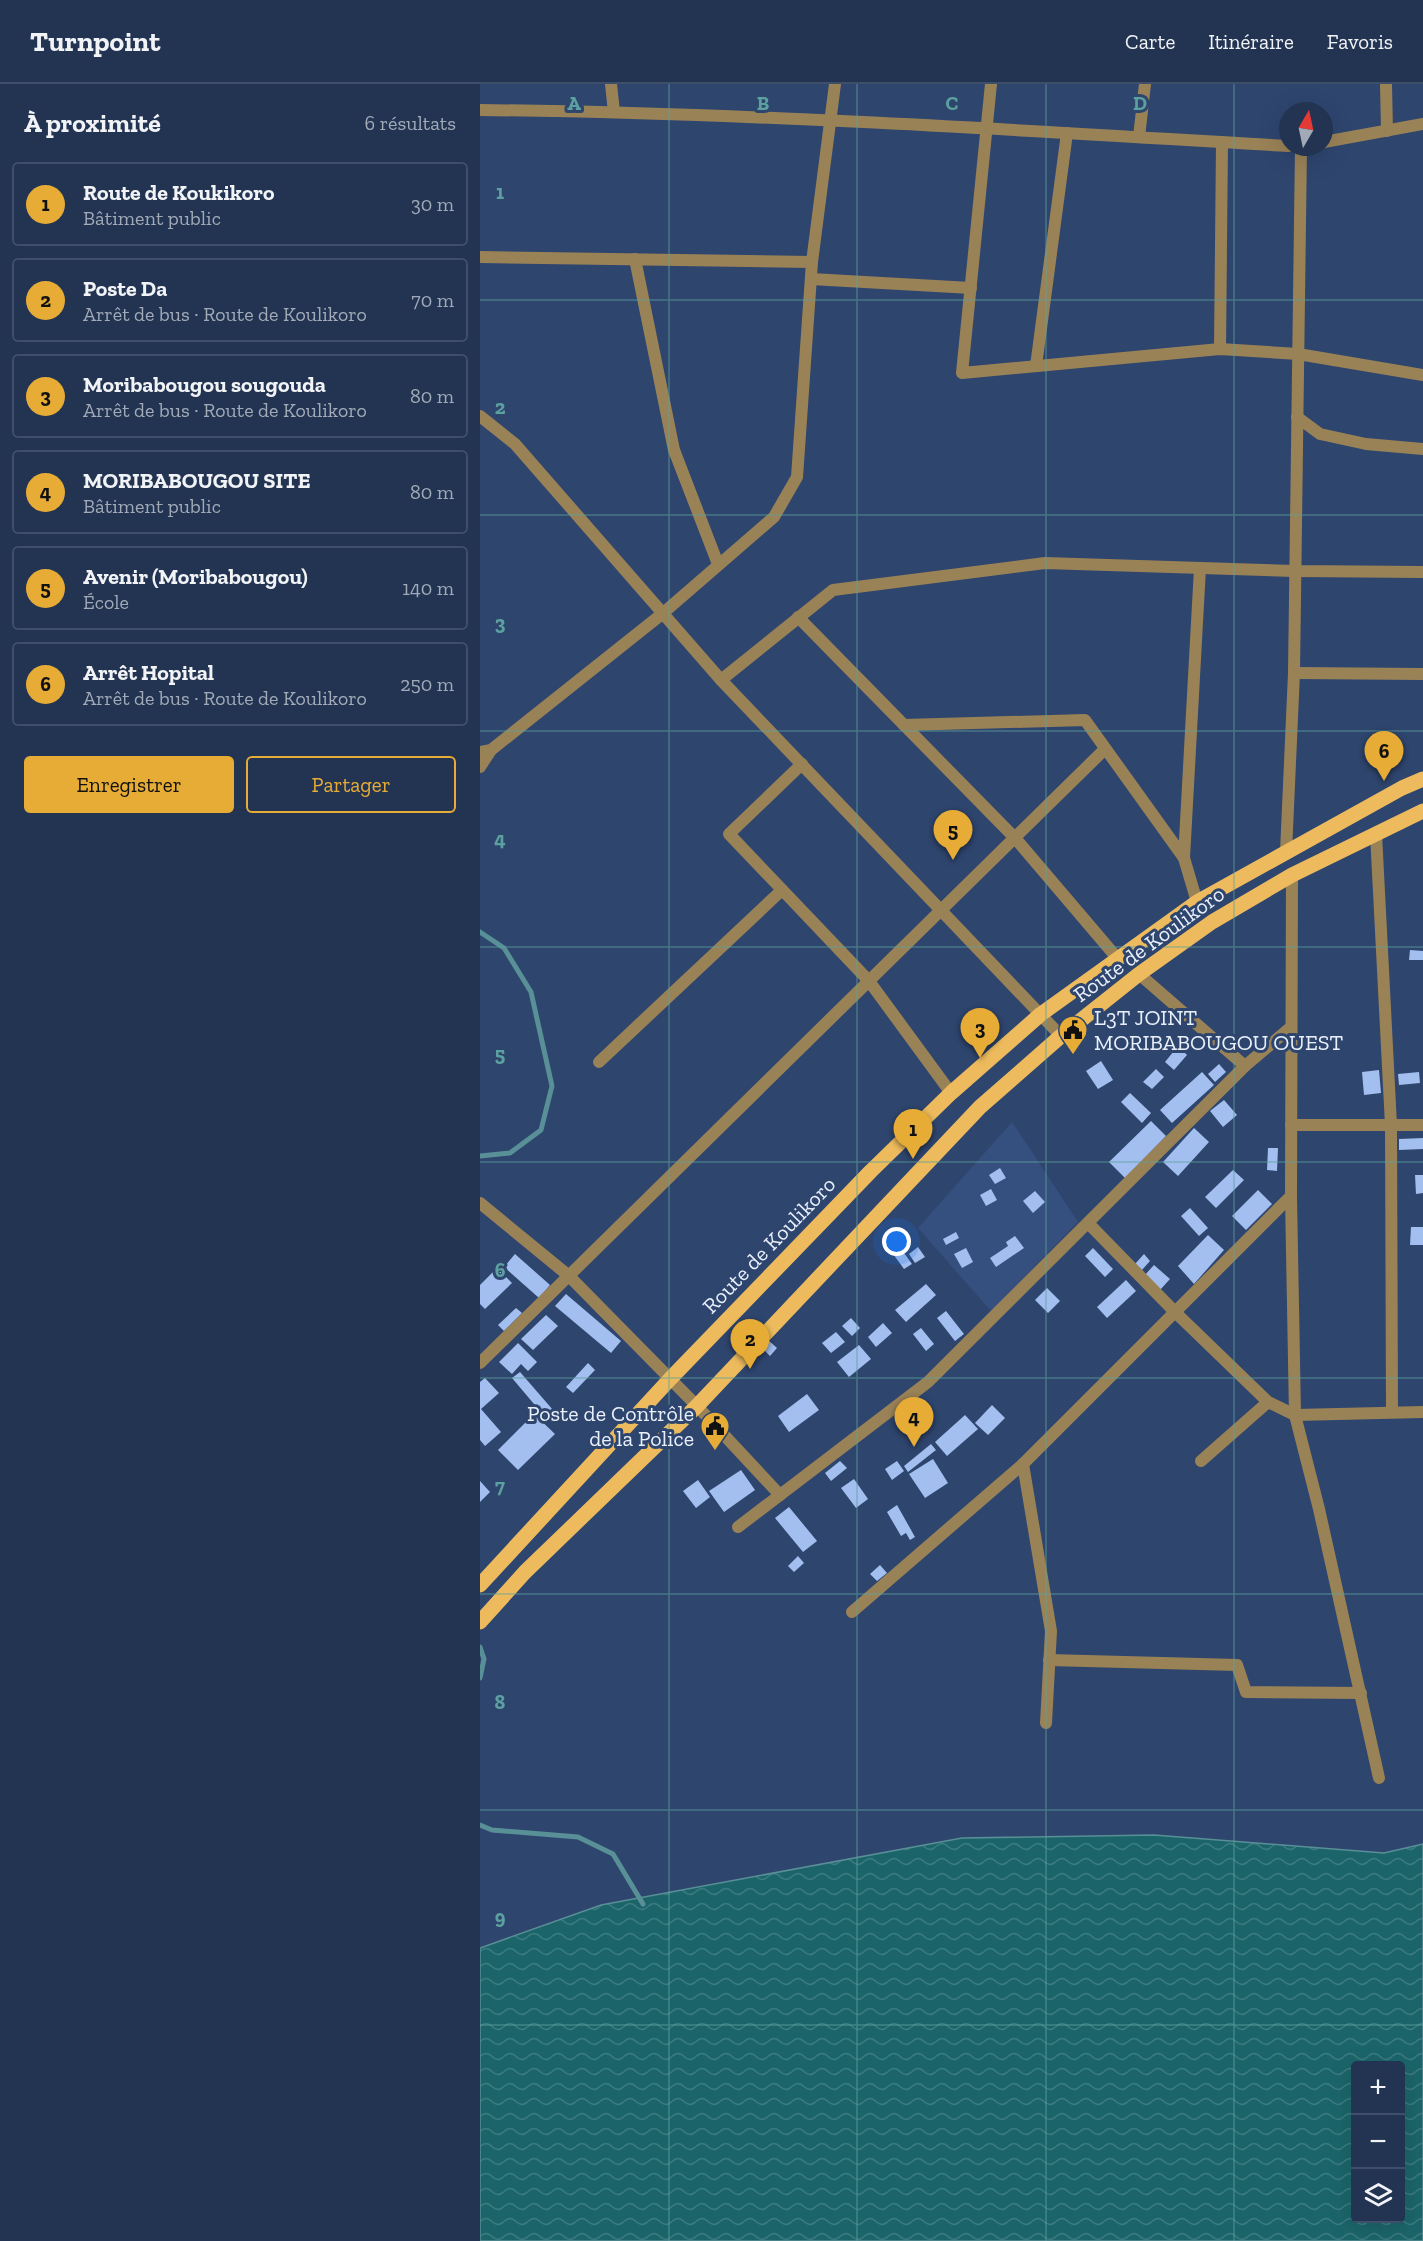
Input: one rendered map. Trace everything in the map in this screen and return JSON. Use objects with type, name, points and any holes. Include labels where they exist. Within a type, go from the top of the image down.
[{"type":"main road","name":"Route de Koulikoro","points":[[480,1584],[670,1379],[871,1171],[951,1093],[1041,1014],[1197,902],[1402,788],[1423,779]]},
{"type":"main road","name":"Route de Koulikoro","points":[[480,1622],[525,1572],[697,1406],[980,1107],[1061,1036],[1139,974],[1212,922],[1292,875],[1423,811]]},
{"type":"street","points":[[611,84],[614,111]]},
{"type":"street","points":[[480,767],[486,751],[662,614],[774,517],[797,477],[812,262],[834,84]]},
{"type":"street","points":[[991,84],[962,374],[1220,349],[1298,354],[1423,375]]},
{"type":"street","points":[[1139,137],[1145,84]]},
{"type":"street","points":[[1386,84],[1387,131]]},
{"type":"street","points":[[480,110],[614,111],[830,119],[1279,145]]},
{"type":"street","points":[[1333,140],[1423,124]]},
{"type":"street","points":[[1036,366],[1067,133]]},
{"type":"street","points":[[1220,349],[1222,142]]},
{"type":"street","points":[[1287,852],[1294,674],[1301,156]]},
{"type":"street","points":[[480,257],[812,262]]},
{"type":"street","points":[[634,259],[674,450],[717,564]]},
{"type":"street","points":[[811,279],[971,288]]},
{"type":"street","points":[[480,416],[515,444],[721,680],[1061,1036]]},
{"type":"street","points":[[1297,417],[1320,434],[1366,444],[1423,449]]},
{"type":"street","points":[[721,680],[833,590],[1045,563],[1295,571],[1423,572]]},
{"type":"street","points":[[1184,858],[1200,568]]},
{"type":"street","points":[[798,617],[1015,838],[1118,959]]},
{"type":"street","points":[[1294,674],[1423,674]]},
{"type":"street","points":[[904,724],[1085,720],[1184,858],[1197,902]]},
{"type":"street","points":[[480,1363],[1105,749]]},
{"type":"street","points":[[802,764],[729,834],[869,981],[951,1093]]},
{"type":"street","points":[[1377,834],[1391,1125],[1392,1412]]},
{"type":"street","points":[[1292,875],[1291,1196],[1295,1414],[1380,1778]]},
{"type":"street","points":[[599,1062],[782,890]]},
{"type":"street","points":[[1139,974],[1245,1066]]},
{"type":"street","points":[[738,1527],[928,1382],[1245,1066],[1291,1027]]},
{"type":"street","points":[[1291,1125],[1423,1125]]},
{"type":"street","points":[[852,1612],[1023,1464],[1291,1196]]},
{"type":"street","points":[[480,1203],[569,1276],[697,1406],[780,1495]]},
{"type":"street","points":[[1088,1223],[1268,1402],[1295,1414],[1423,1412]]},
{"type":"street","points":[[1201,1461],[1268,1402]]},
{"type":"street","points":[[1023,1464],[1051,1631],[1046,1723]]},
{"type":"street","points":[[1049,1660],[1237,1665],[1246,1692],[1360,1693]]},
{"type":"shaded area","points":[[1012,1122],[1078,1222],[991,1311],[918,1228]]},
{"type":"water","points":[[1154,1835],[1384,1853],[1423,1844],[1423,2241],[480,2241],[480,1948],[601,1905],[962,1838]]},
{"type":"building","points":[[1410,950],[1423,951],[1423,960],[1409,960]]},
{"type":"building","points":[[1178,1046],[1187,1055],[1174,1070],[1165,1062]]},
{"type":"building","points":[[1101,1061],[1113,1080],[1098,1089],[1086,1071]]},
{"type":"building","points":[[1219,1064],[1226,1072],[1215,1082],[1208,1074]]},
{"type":"building","points":[[1156,1069],[1164,1077],[1152,1089],[1143,1082]]},
{"type":"building","points":[[1379,1070],[1381,1093],[1364,1095],[1362,1072]]},
{"type":"building","points":[[1202,1072],[1214,1085],[1172,1123],[1160,1110]]},
{"type":"building","points":[[1419,1072],[1420,1083],[1399,1085],[1398,1074]]},
{"type":"building","points":[[1130,1093],[1151,1113],[1142,1123],[1121,1102]]},
{"type":"building","points":[[1224,1100],[1237,1115],[1223,1127],[1210,1111]]},
{"type":"building","points":[[1151,1121],[1166,1136],[1125,1178],[1109,1162]]},
{"type":"building","points":[[1194,1128],[1209,1142],[1178,1176],[1163,1162]]},
{"type":"building","points":[[1423,1138],[1423,1149],[1399,1150],[1399,1139]]},
{"type":"building","points":[[1268,1148],[1278,1148],[1277,1171],[1267,1170]]},
{"type":"building","points":[[1000,1168],[1006,1178],[995,1184],[989,1175]]},
{"type":"building","points":[[1233,1170],[1244,1180],[1216,1208],[1205,1197]]},
{"type":"building","points":[[1415,1175],[1423,1175],[1423,1193],[1416,1194]]},
{"type":"building","points":[[991,1189],[997,1200],[986,1206],[980,1195]]},
{"type":"building","points":[[1258,1190],[1272,1204],[1246,1230],[1232,1216]]},
{"type":"building","points":[[1035,1191],[1045,1202],[1033,1213],[1023,1201]]},
{"type":"building","points":[[1190,1208],[1208,1228],[1199,1236],[1181,1216]]},
{"type":"building","points":[[1411,1227],[1423,1227],[1423,1245],[1410,1245]]},
{"type":"building","points":[[956,1232],[959,1238],[946,1245],[943,1239]]},
{"type":"building","points":[[1208,1235],[1224,1250],[1194,1284],[1178,1266]]},
{"type":"building","points":[[1015,1236],[1024,1248],[996,1267],[990,1258],[1008,1246],[1006,1242]]},
{"type":"building","points":[[899,1246],[912,1264],[904,1269],[891,1251]]},
{"type":"building","points":[[918,1247],[925,1257],[915,1263],[909,1254]]},
{"type":"building","points":[[966,1248],[973,1262],[962,1268],[954,1254]]},
{"type":"building","points":[[1093,1248],[1113,1269],[1105,1277],[1085,1256]]},
{"type":"building","points":[[515,1254],[550,1285],[539,1298],[504,1267]]},
{"type":"building","points":[[1144,1254],[1150,1261],[1142,1270],[1135,1264]]},
{"type":"building","points":[[1154,1265],[1170,1279],[1160,1290],[1144,1276]]},
{"type":"building","points":[[497,1268],[512,1283],[485,1309],[480,1304],[480,1285]]},
{"type":"building","points":[[1126,1280],[1136,1291],[1107,1318],[1097,1307]]},
{"type":"building","points":[[926,1284],[936,1295],[906,1322],[895,1310]]},
{"type":"building","points":[[1047,1288],[1060,1301],[1048,1313],[1035,1300]]},
{"type":"building","points":[[566,1294],[621,1341],[611,1353],[555,1306]]},
{"type":"building","points":[[516,1308],[522,1313],[504,1331],[498,1325]]},
{"type":"building","points":[[946,1311],[964,1334],[955,1341],[937,1318]]},
{"type":"building","points":[[546,1315],[558,1326],[533,1350],[521,1339]]},
{"type":"building","points":[[851,1318],[860,1328],[852,1336],[842,1326]]},
{"type":"building","points":[[883,1323],[892,1333],[876,1347],[868,1337]]},
{"type":"building","points":[[921,1328],[934,1344],[926,1351],[913,1334]]},
{"type":"building","points":[[836,1332],[845,1342],[831,1353],[822,1343]]},
{"type":"building","points":[[767,1339],[777,1348],[770,1356],[761,1347]]},
{"type":"building","points":[[518,1343],[537,1362],[528,1371],[521,1364],[512,1374],[499,1362]]},
{"type":"building","points":[[859,1345],[871,1359],[849,1377],[837,1362]]},
{"type":"building","points":[[588,1363],[595,1370],[573,1393],[566,1387]]},
{"type":"building","points":[[520,1372],[553,1410],[545,1417],[512,1378]]},
{"type":"building","points":[[485,1378],[499,1393],[481,1409],[501,1432],[485,1446],[480,1440],[480,1382]]},
{"type":"building","points":[[807,1394],[819,1410],[789,1432],[778,1416]]},
{"type":"building","points":[[992,1405],[1005,1418],[988,1435],[975,1423]]},
{"type":"building","points":[[534,1414],[555,1434],[518,1470],[498,1450]]},
{"type":"building","points":[[965,1415],[978,1429],[947,1456],[935,1442]]},
{"type":"building","points":[[931,1444],[936,1450],[908,1472],[904,1466]]},
{"type":"building","points":[[933,1459],[948,1483],[925,1498],[909,1474]]},
{"type":"building","points":[[840,1461],[847,1468],[831,1481],[825,1473]]},
{"type":"building","points":[[897,1461],[904,1471],[892,1480],[885,1469]]},
{"type":"building","points":[[741,1470],[755,1490],[724,1512],[709,1491]]},
{"type":"building","points":[[854,1479],[868,1499],[856,1508],[841,1488]]},
{"type":"building","points":[[698,1480],[710,1497],[696,1508],[683,1491]]},
{"type":"building","points":[[480,1481],[490,1492],[480,1502]]},
{"type":"building","points":[[897,1505],[915,1537],[910,1540],[906,1533],[901,1536],[887,1512]]},
{"type":"building","points":[[789,1507],[817,1541],[803,1552],[775,1518]]},
{"type":"building","points":[[798,1556],[804,1563],[794,1572],[788,1566]]},
{"type":"building","points":[[880,1565],[887,1573],[877,1581],[870,1574]]},
{"type":"waterway","points":[[480,932],[504,948],[531,992],[552,1086],[541,1130],[510,1153],[480,1156]]},
{"type":"waterway","points":[[480,1647],[484,1659],[480,1678]]},
{"type":"waterway","points":[[480,1825],[492,1830],[578,1837],[613,1854],[643,1904]]},
{"type":"place","name":"Arrêt Hopital","points":[[1384,781]]},
{"type":"place","name":"Avenir (Moribabougou)","points":[[953,860]]},
{"type":"place","name":"L3T JOINT MORIBABOUGOU OUEST","points":[[1073,1056]]},
{"type":"place","name":"Moribabougou sougouda","points":[[980,1058]]},
{"type":"place","name":"Route de Koukikoro","points":[[913,1159]]},
{"type":"place","name":"Poste Da","points":[[750,1369]]},
{"type":"place","name":"MORIBABOUGOU SITE","points":[[914,1447]]},
{"type":"place","name":"Poste de Contrôle de la Police","points":[[715,1452]]}]
